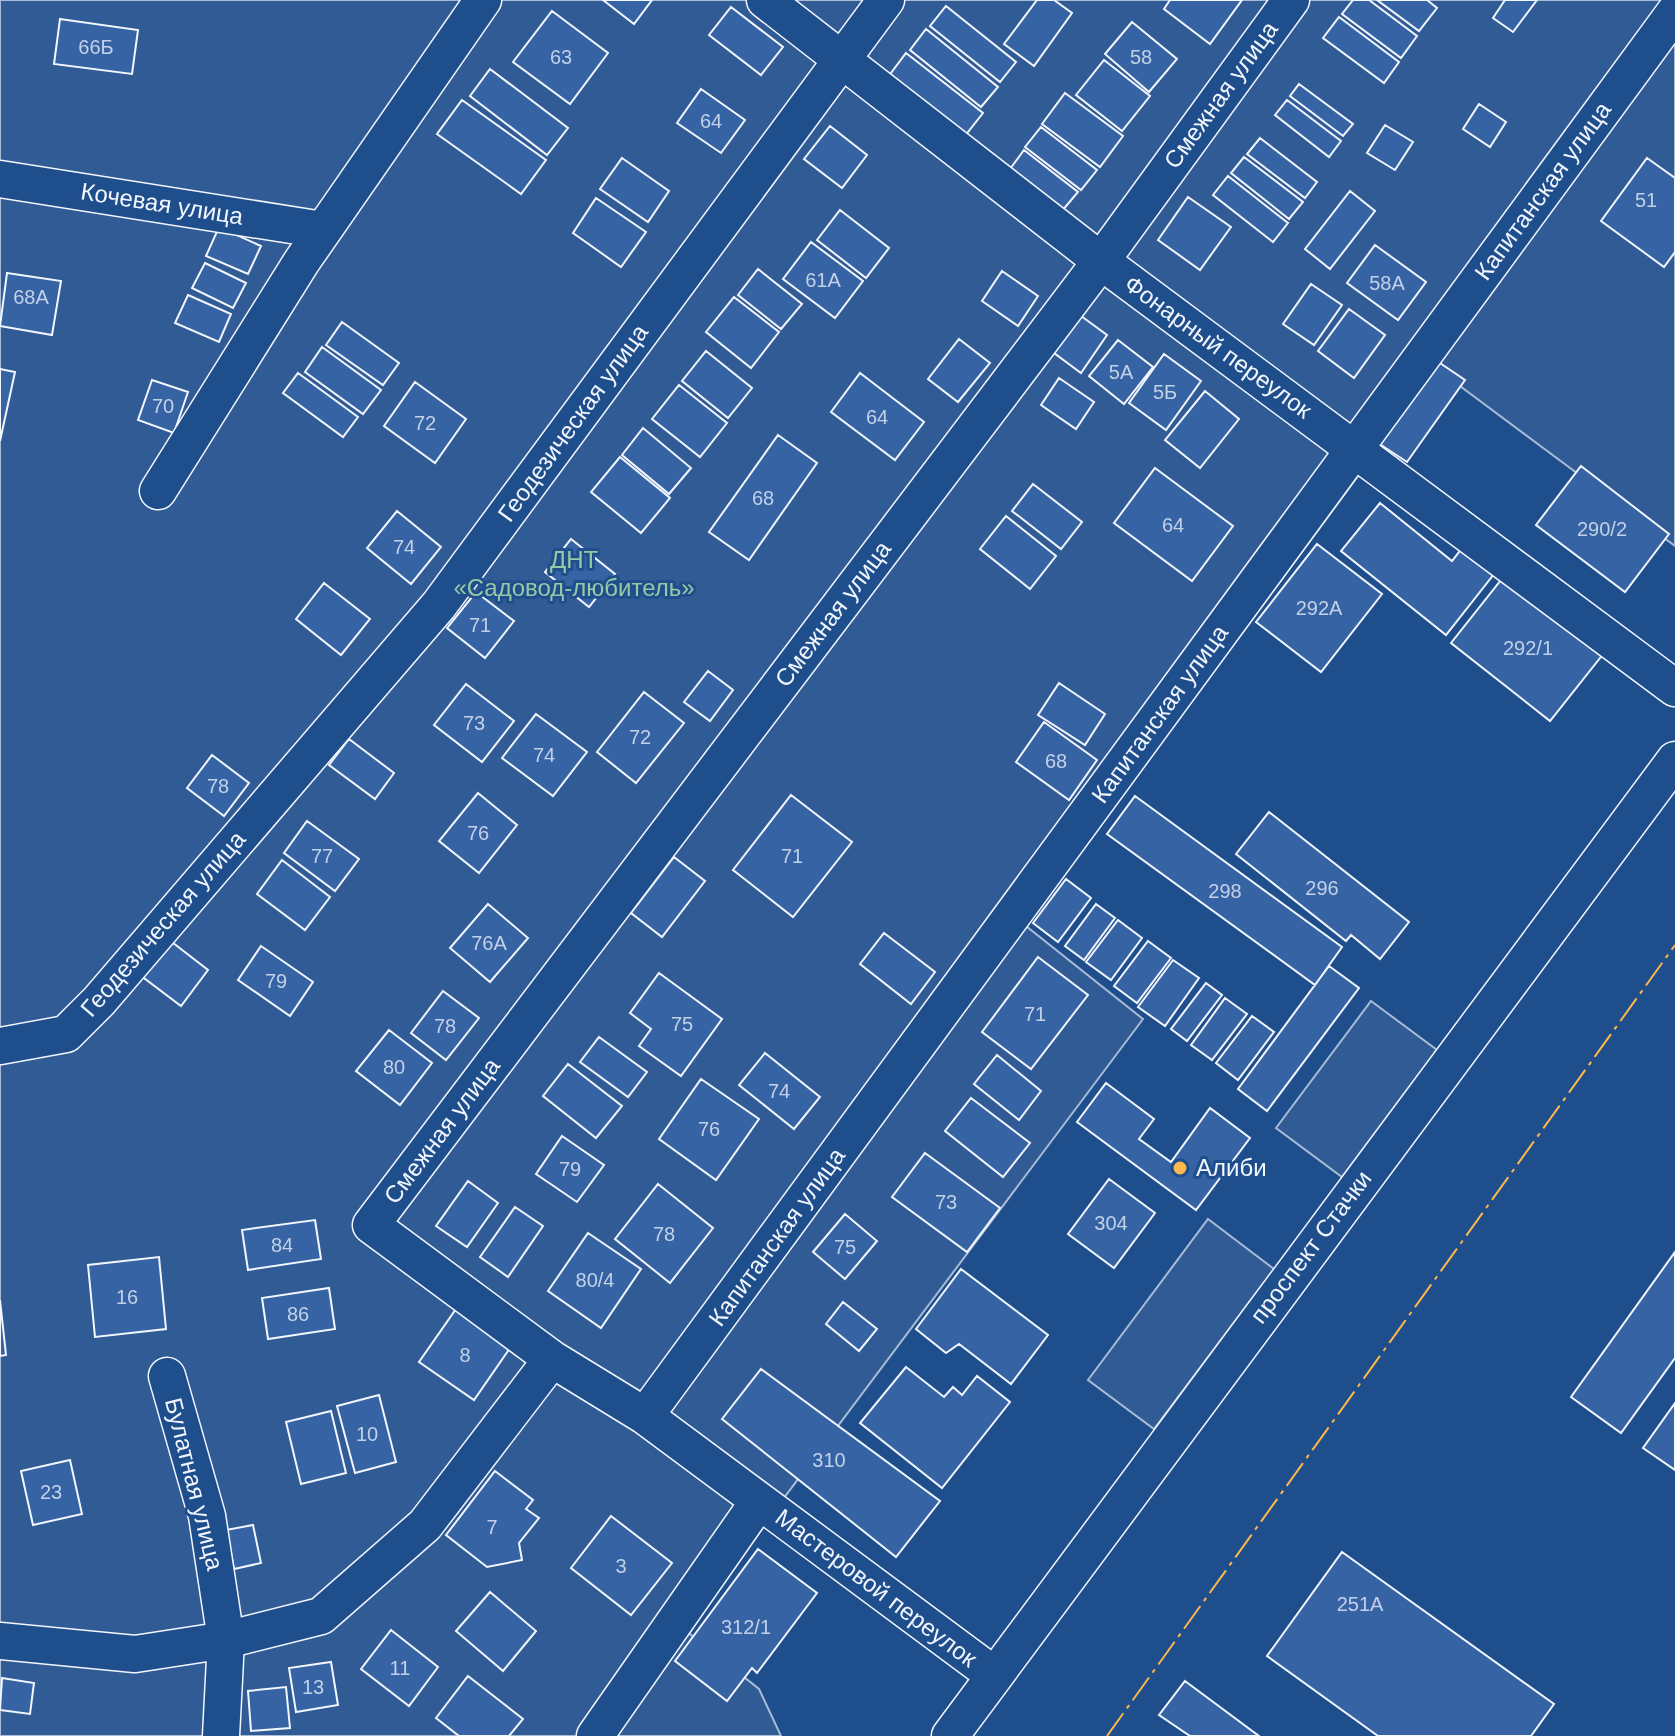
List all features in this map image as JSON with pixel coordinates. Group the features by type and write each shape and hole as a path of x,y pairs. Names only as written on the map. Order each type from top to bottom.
{"street":[{"path":"158,491 323,230 483,0"},
{"name":"Фонарный переулок","path":"765,0 1101,261 1675,688"},
{"name":"Геодезическая улица","path":"0,1046 66,1034 99,1001 439,605 886,0"},
{"name":"Смежная улица","path":"371,1225 1101,261 1291,0"},
{"name":"Капитанская улица","path":"645,1416 1675,12"},
{"name":"Кочевая улица","path":"0,179 323,230"},
{"name":"проспект Стачки","path":"950,1736 1675,760"},
{"name":"Мастеровой переулок","path":"371,1225 552,1359 645,1416 994,1675"},
{"path":"0,1641 135,1654 226,1640 321,1616 425,1525 552,1359"},
{"name":"Булатная улица","path":"167,1376 207,1516 226,1640 221,1736"},
{"name":"Мастеровой переулок","path":"595,1736 759,1501"}],"shaded area":[{"name":"ДНТ «Садовод-любитель»","path":"0,0 1675,0 1675,546 1437,369 1026,926 1143,1019 685,1630 759,1689 781,1736 0,1736"},
{"path":"1371,1001 1437,1050 1342,1177 1276,1128"},
{"path":"1208,1219 1274,1269 1154,1429 1088,1380"}],"building":[{"path":"603,0 652,0 634,24"},
{"path":"1037,0 1054,0 1072,13 1034,66 1004,44"},
{"path":"1170,0 1242,0 1210,44 1164,9"},
{"path":"1353,0 1369,0 1417,36 1401,58 1342,14"},
{"path":"1377,0 1427,0 1437,8 1419,31"},
{"path":"1505,0 1537,0 1513,32 1493,18"},
{"path":"946,6 1016,62 1000,82 930,26"},
{"path":"731,7 783,47 761,75 709,35"},
{"path":"552,11 608,53 570,104 513,62"},
{"path":"1339,17 1399,62 1384,83 1323,38"},
{"path":"60,19 138,30 132,74 54,64"},
{"path":"1132,22 1177,59 1149,92 1105,54"},
{"path":"926,29 998,87 981,107 910,50"},
{"path":"906,53 983,113 964,137 888,77"},
{"path":"1104,60 1150,96 1122,131 1076,95"},
{"path":"490,69 568,128 547,155 470,96"},
{"path":"1299,84 1353,124 1343,136 1290,96"},
{"path":"701,89 745,120 721,153 677,123"},
{"path":"1065,93 1123,136 1100,167 1042,124"},
{"path":"462,100 546,160 521,194 437,134"},
{"path":"1287,100 1341,141 1329,157 1275,115"},
{"path":"1479,104 1506,122 1490,147 1463,129"},
{"path":"1385,125 1413,142 1395,170 1367,153"},
{"path":"830,126 867,155 842,188 804,159"},
{"path":"1041,127 1097,170 1081,190 1025,147"},
{"path":"1260,138 1317,182 1305,198 1247,154"},
{"path":"1024,150 1078,192 1062,211 1010,169"},
{"path":"1244,157 1303,202 1289,219 1231,173"},
{"path":"622,158 669,191 648,222 600,189"},
{"path":"1647,158 1675,178 1675,252 1664,267 1601,221"},
{"path":"1228,176 1288,223 1273,242 1213,195"},
{"path":"1350,191 1375,211 1330,269 1305,249"},
{"path":"1188,197 1231,227 1200,270 1158,240"},
{"path":"596,198 646,232 621,267 573,233"},
{"path":"840,210 889,248 866,278 817,240"},
{"path":"219,227 261,246 248,274 206,256"},
{"path":"811,242 863,281 835,318 783,279"},
{"path":"1375,245 1426,282 1398,320 1347,283"},
{"path":"205,263 246,283 233,308 192,288"},
{"path":"758,269 802,304 781,329 738,295"},
{"path":"1002,271 1038,296 1018,326 982,301"},
{"path":"7,273 61,281 52,335 0,326"},
{"path":"1311,284 1342,305 1314,345 1283,324"},
{"path":"188,295 231,314 219,342 175,323"},
{"path":"734,297 779,332 751,368 706,332"},
{"path":"1349,309 1385,335 1354,378 1318,351"},
{"path":"1077,313 1107,335 1081,373 1050,350"},
{"path":"342,322 399,363 383,385 326,345"},
{"path":"959,339 990,363 958,402 928,379"},
{"path":"1118,340 1153,367 1124,404 1089,376"},
{"path":"322,347 381,390 363,414 305,372"},
{"path":"706,351 752,388 728,418 682,381"},
{"path":"1164,354 1201,381 1166,430 1129,403"},
{"path":"1434,359 1465,380 1407,462 1375,441"},
{"path":"0,369 15,372 0,441"},
{"path":"298,373 358,417 343,437 283,393"},
{"path":"860,373 924,422 895,460 831,412"},
{"path":"1059,378 1094,402 1076,429 1041,405"},
{"path":"152,380 188,392 174,433 138,420"},
{"path":"415,382 466,419 435,463 384,426"},
{"path":"679,385 727,423 700,457 652,419"},
{"path":"1205,391 1239,419 1200,468 1165,440"},
{"path":"643,428 691,468 669,494 622,455"},
{"path":"778,435 817,463 749,560 709,532"},
{"path":"620,457 670,498 641,533 591,492"},
{"path":"1581,466 1669,534 1625,592 1536,525"},
{"path":"1155,468 1233,526 1192,581 1114,523"},
{"path":"1033,484 1082,522 1061,549 1012,511"},
{"path":"1380,503 1452,561 1466,543 1498,569 1446,635 1341,551"},
{"path":"397,511 441,547 411,584 367,548"},
{"path":"1006,516 1056,556 1030,589 980,549"},
{"path":"571,539 615,574 589,607 545,572"},
{"path":"1317,544 1382,594 1321,672 1256,622"},
{"path":"1505,575 1604,653 1550,721 1451,643"},
{"path":"324,583 370,619 341,655 296,619"},
{"path":"476,592 514,621 485,658 447,628"},
{"path":"708,671 733,690 710,721 684,702"},
{"path":"1059,683 1105,714 1085,745 1038,715"},
{"path":"466,684 514,721 482,762 434,725"},
{"path":"644,692 684,723 636,783 597,752"},
{"path":"536,714 587,752 553,796 502,758"},
{"path":"1044,722 1097,760 1069,800 1016,762"},
{"path":"349,739 394,773 375,799 329,765"},
{"path":"212,755 249,783 224,816 187,788"},
{"path":"478,793 517,825 479,873 439,841"},
{"path":"791,795 852,842 793,917 733,870"},
{"path":"1135,796 1342,947 1315,985 1107,834"},
{"path":"1269,812 1409,922 1380,959 1351,935 1346,941 1236,854"},
{"path":"307,821 359,859 335,891 284,853"},
{"path":"674,857 705,881 662,937 631,913"},
{"path":"282,860 330,897 305,930 257,894"},
{"path":"1066,879 1091,898 1058,942 1033,923"},
{"path":"488,904 528,938 490,982 450,948"},
{"path":"1096,904 1115,918 1084,960 1065,946"},
{"path":"1118,920 1142,938 1111,980 1086,962"},
{"path":"884,933 935,972 911,1004 860,964"},
{"path":"168,939 208,970 181,1006 140,975"},
{"path":"1148,941 1171,958 1137,1003 1114,986"},
{"path":"261,946 313,982 290,1016 238,980"},
{"path":"1038,957 1088,995 1031,1069 982,1032"},
{"path":"1173,960 1199,978 1165,1026 1138,1007"},
{"path":"1329,966 1359,988 1267,1111 1238,1089"},
{"path":"659,973 722,1019 681,1076 639,1046 651,1029 630,1013"},
{"path":"1206,983 1222,995 1187,1041 1171,1029"},
{"path":"443,991 479,1018 446,1060 411,1033"},
{"path":"1225,998 1247,1014 1212,1060 1191,1045"},
{"path":"1252,1016 1274,1032 1238,1080 1216,1063"},
{"path":"389,1030 432,1063 400,1105 356,1071"},
{"path":"599,1037 647,1072 628,1097 580,1062"},
{"path":"765,1053 820,1097 794,1129 739,1085"},
{"path":"997,1055 1041,1091 1019,1120 974,1084"},
{"path":"568,1064 622,1106 596,1138 543,1096"},
{"path":"701,1079 759,1119 716,1180 659,1139"},
{"path":"1106,1083 1154,1119 1139,1139 1171,1162 1210,1108 1250,1138 1196,1210 1077,1122"},
{"path":"971,1098 1030,1143 1003,1177 945,1131"},
{"path":"562,1136 604,1165 577,1202 536,1174"},
{"path":"925,1153 1000,1208 967,1252 892,1197"},
{"path":"1109,1179 1155,1213 1114,1268 1068,1234"},
{"path":"468,1181 498,1203 467,1247 436,1226"},
{"path":"658,1184 713,1228 670,1283 615,1239"},
{"path":"515,1207 543,1226 508,1277 480,1257"},
{"path":"845,1214 877,1241 845,1279 813,1252"},
{"path":"315,1220 321,1259 248,1270 242,1230"},
{"path":"588,1233 641,1269 601,1328 548,1291"},
{"path":"1675,1252 1675,1358 1621,1433 1571,1397"},
{"path":"159,1257 166,1329 95,1337 88,1265"},
{"path":"961,1269 1048,1335 1011,1384 959,1344 946,1353 916,1329"},
{"path":"329,1288 335,1329 268,1339 262,1298"},
{"path":"0,1300 6,1355 0,1356"},
{"path":"843,1302 877,1329 859,1351 826,1324"},
{"path":"456,1309 510,1348 474,1400 419,1362"},
{"path":"906,1367 944,1397 953,1387 962,1395 977,1376 1010,1402 942,1488 860,1423"},
{"path":"761,1369 940,1501 896,1557 722,1419"},
{"path":"379,1395 396,1462 355,1473 337,1406"},
{"path":"1675,1403 1675,1470 1643,1448"},
{"path":"331,1411 346,1473 301,1484 286,1422"},
{"path":"70,1460 82,1514 33,1525 21,1471"},
{"path":"495,1471 533,1500 526,1509 539,1518 519,1543 522,1560 487,1567 446,1535"},
{"path":"611,1516 672,1563 631,1615 571,1568"},
{"path":"253,1525 261,1563 234,1569 226,1530"},
{"path":"758,1549 817,1593 757,1673 752,1668 727,1701 675,1661"},
{"path":"1342,1552 1554,1704 1531,1736 1378,1736 1267,1656"},
{"path":"490,1592 536,1631 503,1671 456,1631"},
{"path":"391,1630 438,1667 409,1706 361,1669"},
{"path":"331,1662 338,1705 296,1712 289,1668"},
{"path":"468,1676 523,1719 509,1736 459,1736 436,1718"},
{"path":"2,1678 34,1683 30,1714 0,1710"},
{"path":"1185,1681 1259,1736 1190,1736 1159,1715"},
{"path":"286,1687 290,1728 251,1731 248,1691"}],"power":[{"path":"1107,1736 1675,945"}],"place":[{"name":"Алиби","path":"1180,1168"}]}
